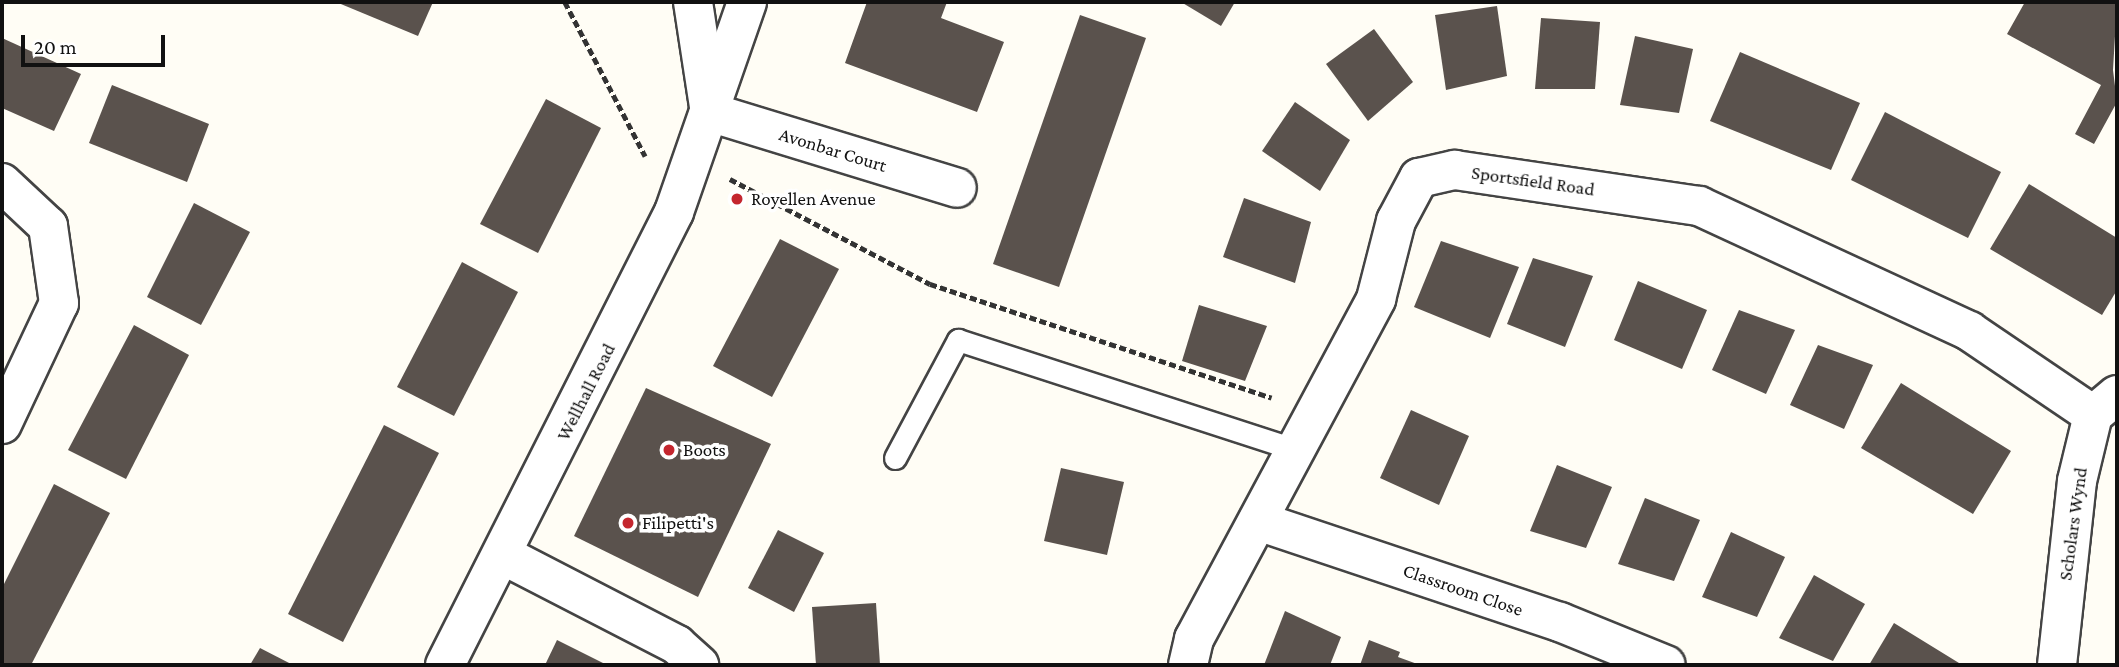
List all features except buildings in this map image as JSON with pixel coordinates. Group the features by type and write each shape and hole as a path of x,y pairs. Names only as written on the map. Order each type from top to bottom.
{"street":[{"name":"Wellhall Road","path":"693,2 709,112"},
{"name":"Wellhall Road","path":"446,665 674,212 695,161 747,2"},
{"name":"Avonbar Court","path":"709,112 957,188"},
{"name":"Sportsfield Road","path":"1188,665 1194,639 1313,412 1376,299 1396,221 1419,178 1455,170 1699,206 1969,331 2105,405"},
{"path":"2,183 48,226 59,303 2,424"},
{"name":"Scholars Wynd","path":"2057,665 2077,481 2105,405"},
{"name":"Classroom Close","path":"1258,521 1560,622 1666,665"},
{"path":"503,555 677,645 699,665"}],"lane":[{"path":"895,458 958,340 1294,449"}],"path":[{"path":"565,2 674,212"},
{"path":"695,161 930,284 1313,412"}],"place":[{"name":"Royellen Avenue","path":"737,199"},
{"name":"Boots","path":"669,450"},
{"name":"Filipetti's","path":"628,523"}]}
